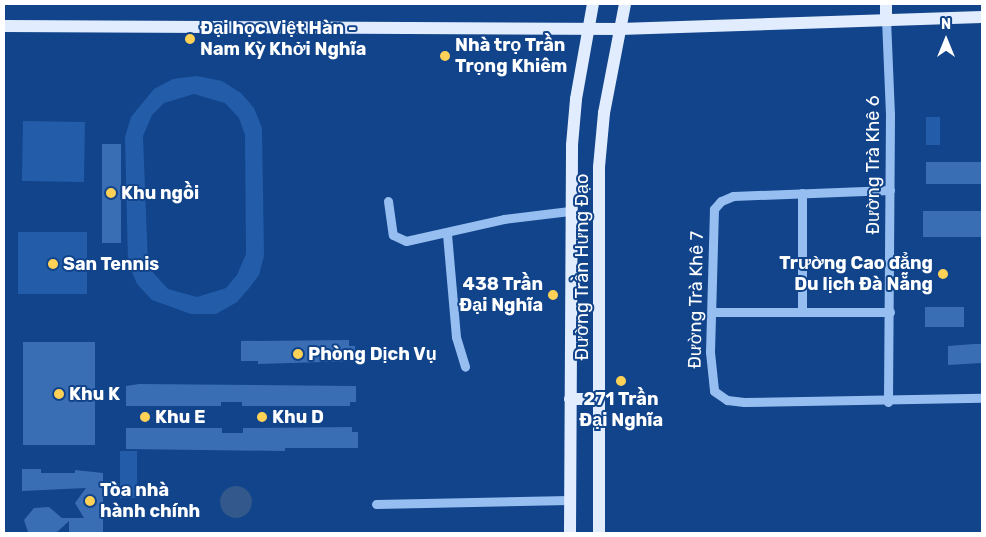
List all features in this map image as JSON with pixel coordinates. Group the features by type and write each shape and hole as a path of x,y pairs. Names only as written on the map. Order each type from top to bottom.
{"main road":[{"name":"Đường Trần Hưng Đạo","path":"570,533 570,211 576,99 593,4"},
{"name":"Đường Trần Hưng Đạo","path":"600,533 599,167 604,113 625,4"},
{"path":"886,4 886,19"},
{"path":"4,26 620,29 982,17"},
{"path":"570,399 599,399"}],"street":[{"name":"Đường Trà Khê 6","path":"886,19 890,190 888,402"},
{"name":"Đường Trà Khê 7","path":"890,190 733,196 720,201 714,209 710,376 714,391 719,396 744,402 888,402 982,398"},
{"path":"802,193 802,310"},
{"path":"388,201 391,230 396,239 406,241 447,234 504,218 570,211"},
{"path":"447,234 456,337 465,367"},
{"path":"713,312 802,310 890,312"},
{"path":"376,504 569,500"}],"shaded area":[{"path":"197,76 222,81 241,93 254,108 262,128 264,256 259,275 250,287 237,302 216,314 191,314 152,300 137,284 128,262 125,137 131,117 154,89 173,79","holes":["194,94 225,103 239,118 245,135 246,254 237,275 226,288 197,297 168,289 148,267 143,136 152,115 164,103"]},
{"path":"926,117 940,117 940,145 926,145"},
{"path":"23,121 85,122 84,182 22,181"},
{"name":"San Tennis","path":"18,232 87,232 87,294 18,294"},
{"path":"120,451 137,451 137,498 120,498"},
{"path":"236,486 242,487 247,491 251,496 251,508 247,513 242,517 236,518 230,517 225,513 221,508 220,502 221,496 225,491 230,487"}],"building":[{"name":"Khu ngồi","path":"102,144 121,144 121,243 102,243"},
{"path":"926,162 982,162 982,184 926,184"},
{"path":"923,211 982,211 982,237 923,237"},
{"path":"925,307 964,307 964,327 925,327"},
{"name":"Phòng Dịch Vụ","path":"349,340 349,346 355,346 355,361 258,364 258,361 241,361 241,341"},
{"name":"Khu K","path":"23,342 95,342 95,445 23,445"},
{"path":"982,344 982,363 948,365 948,346"},
{"path":"139,384 356,386 356,402 350,402 350,406 242,406 242,402 221,402 221,406 126,406 126,386"},
{"path":"352,427 352,432 358,432 358,448 285,448 285,451 126,449 126,428 222,428 222,433 243,433 243,428"},
{"path":"22,469 41,469 41,473 75,473 75,470 103,473 103,533 69,533 69,521 56,533 28,532 24,520 34,508 49,507 62,518 84,518 75,503 86,488 22,491"}],"place":[{"name":"Đại học Việt Hàn - Nam Kỳ Khởi Nghĩa","path":"190,39"},
{"name":"Nhà trọ Trần Trọng Khiêm","path":"445,56"},
{"name":"Khu ngồi","path":"111,193"},
{"name":"San Tennis","path":"53,264"},
{"name":"Trường Cao đẳng Du lịch Đà Nẵng","path":"943,274"},
{"name":"438 Trần Đại Nghĩa","path":"553,295"},
{"name":"Phòng Dịch Vụ","path":"298,354"},
{"name":"271 Trần Đại Nghĩa","path":"621,381"},
{"name":"Khu K","path":"59,394"},
{"name":"Khu E","path":"145,417"},
{"name":"Khu D","path":"262,417"},
{"name":"Tòa nhà hành chính","path":"90,501"}]}
